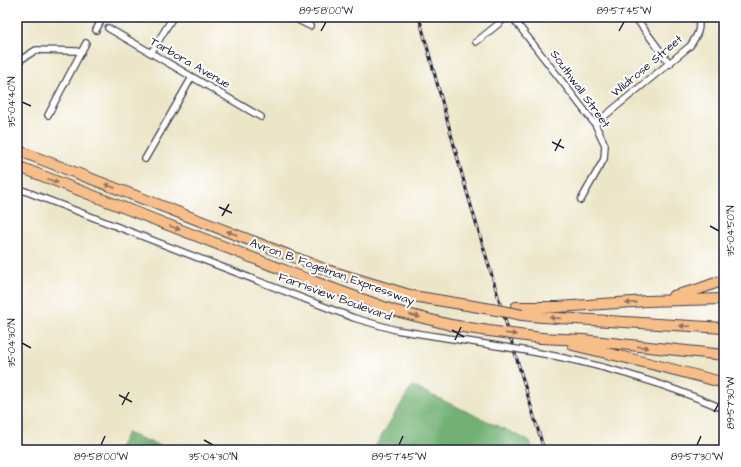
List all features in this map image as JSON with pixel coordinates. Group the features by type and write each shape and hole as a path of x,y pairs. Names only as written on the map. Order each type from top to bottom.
{"highway":[{"name":"Avron B Fogelman Expressway","path":"17,150 327,270 413,296 497,310 519,311 549,318 724,328"},
{"name":"Avron B Fogelman Expressway","path":"17,166 312,281 392,310 451,325 482,330 545,338 583,340 724,355"},
{"path":"648,301 699,289 724,280"},
{"path":"519,311 648,301 724,298"},
{"path":"545,338 644,361 724,383"},
{"path":"685,373 724,389"}],"street":[{"path":"96,30 104,17"},
{"path":"151,53 172,17"},
{"path":"292,17 310,26"},
{"path":"476,42 507,17"},
{"name":"Southwall Street","path":"512,17 595,124 606,144 604,159 581,200"},
{"path":"635,17 670,64"},
{"name":"Wildrose Street","path":"595,124 670,64 690,46 698,36 700,24 698,17"},
{"name":"Tarbora Avenue","path":"108,28 261,117"},
{"path":"48,115 86,43"},
{"path":"17,62 36,50 77,51 81,53"},
{"path":"144,159 192,77"},
{"name":"Farrisview Boulevard","path":"17,188 354,318 396,330 588,362 684,392 724,409"}],"green space":[{"path":"412,386 530,441 533,450 373,450"},
{"path":"127,433 171,450 118,450"}],"railway":[{"path":"419,17 466,189 544,450"}]}
